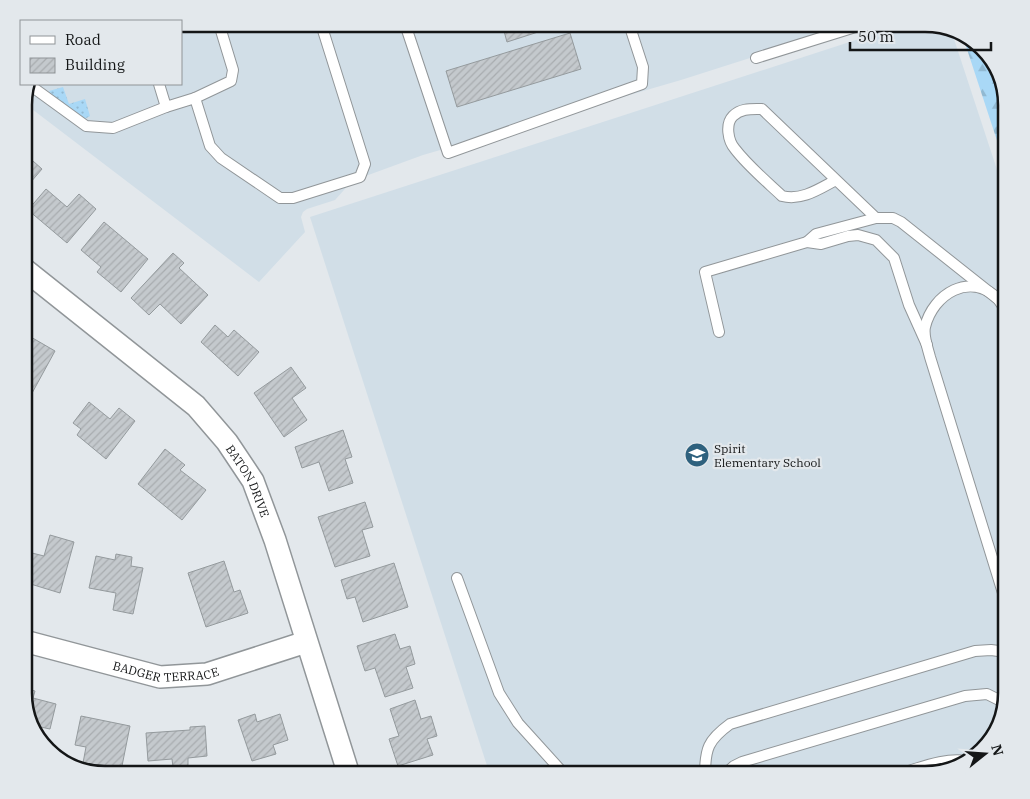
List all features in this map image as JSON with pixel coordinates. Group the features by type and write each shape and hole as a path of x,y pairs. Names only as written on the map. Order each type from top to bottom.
{"street":[{"name":"BATON DRIVE","path":"33,276 196,406 227,442 253,481 275,540 346,766"},
{"name":"BADGER TERRACE","path":"33,643 160,677 207,674 306,642"}],"lane":[{"path":"35,89 86,126 113,128 166,107 195,98 231,81 233,70 221,32"},
{"path":"195,98 210,146 221,158 280,198 293,198 360,177 365,164 324,32"},
{"path":"408,32 448,153 642,84 643,67 632,32"},
{"path":"756,58 839,32"},
{"path":"159,85 166,107"},
{"path":"836,180 808,195 788,198 782,196 734,148 729,136 728,125 732,118 741,110 762,109 876,218"},
{"path":"807,242 816,234 876,218 893,218 901,222 998,299"},
{"path":"719,332 705,272 807,242 821,244 858,235 876,240 894,258 909,305 927,345"},
{"path":"998,299 986,291 972,286 959,287 937,303 924,329 927,345 998,577"},
{"path":"458,578 499,693 518,723 557,766"},
{"path":"706,766 707,750 716,734 730,724 975,652 998,651"},
{"path":"734,766 742,762 965,696 987,694 997,699"},
{"path":"928,766 957,759"}],"shaded area":[{"path":"182,32 831,32 681,80 423,155 352,181 335,200 303,212 301,217 305,232 259,282 33,110 36,85 182,85"},
{"name":"Spirit Elementary School","path":"880,32 924,32 954,39 998,173 998,693 994,717 988,729 960,729 960,757 934,766 487,766 310,217"}],"green space":[{"path":"966,46 982,61 990,73 995,87 998,106 998,144"},
{"path":"63,87 69,104 85,99 90,116 81,121 56,102 49,91"}],"building":[{"path":"504,32 538,32 507,42"},
{"path":"570,33 581,69 457,107 446,71"},
{"path":"33,161 42,169 33,180"},
{"path":"46,189 67,207 79,194 96,209 67,243 33,214 33,204"},
{"path":"104,222 148,259 121,292 97,272 101,267 81,250"},
{"path":"173,253 184,263 179,268 208,295 181,324 160,304 149,315 131,298"},
{"path":"215,325 228,337 234,330 259,352 238,376 201,342"},
{"path":"33,338 55,351 33,391"},
{"path":"291,367 306,388 292,398 307,420 284,437 254,393"},
{"path":"89,402 110,419 119,408 135,421 106,459 77,435 81,429 73,423"},
{"path":"343,430 352,457 345,459 353,483 329,491 319,462 302,468 295,447"},
{"path":"165,449 185,465 180,470 206,490 182,520 138,484"},
{"path":"365,502 373,527 362,530 370,556 335,567 318,517"},
{"path":"50,535 74,542 60,593 33,585 33,553 44,556"},
{"path":"116,554 132,557 131,566 143,568 133,614 113,610 116,593 89,588 96,556 115,560"},
{"path":"224,561 234,592 240,590 248,613 206,627 188,573"},
{"path":"394,563 408,607 363,622 355,597 347,599 341,580"},
{"path":"395,634 400,649 410,646 415,664 406,667 413,688 385,697 375,668 365,671 357,646"},
{"path":"33,698 56,704 50,729 41,727 36,717"},
{"path":"415,700 421,719 431,716 437,736 427,739 433,755 398,766 389,739 399,736 390,709"},
{"path":"255,714 257,722 280,714 288,740 273,745 276,754 252,761 238,720"},
{"path":"81,716 130,726 122,766 83,763 86,747 75,745"},
{"path":"205,726 207,756 188,758 188,766 173,766 172,759 148,761 146,733 190,730 190,727"}],"place":[{"name":"Spirit Elementary School","path":"697,455"}]}
